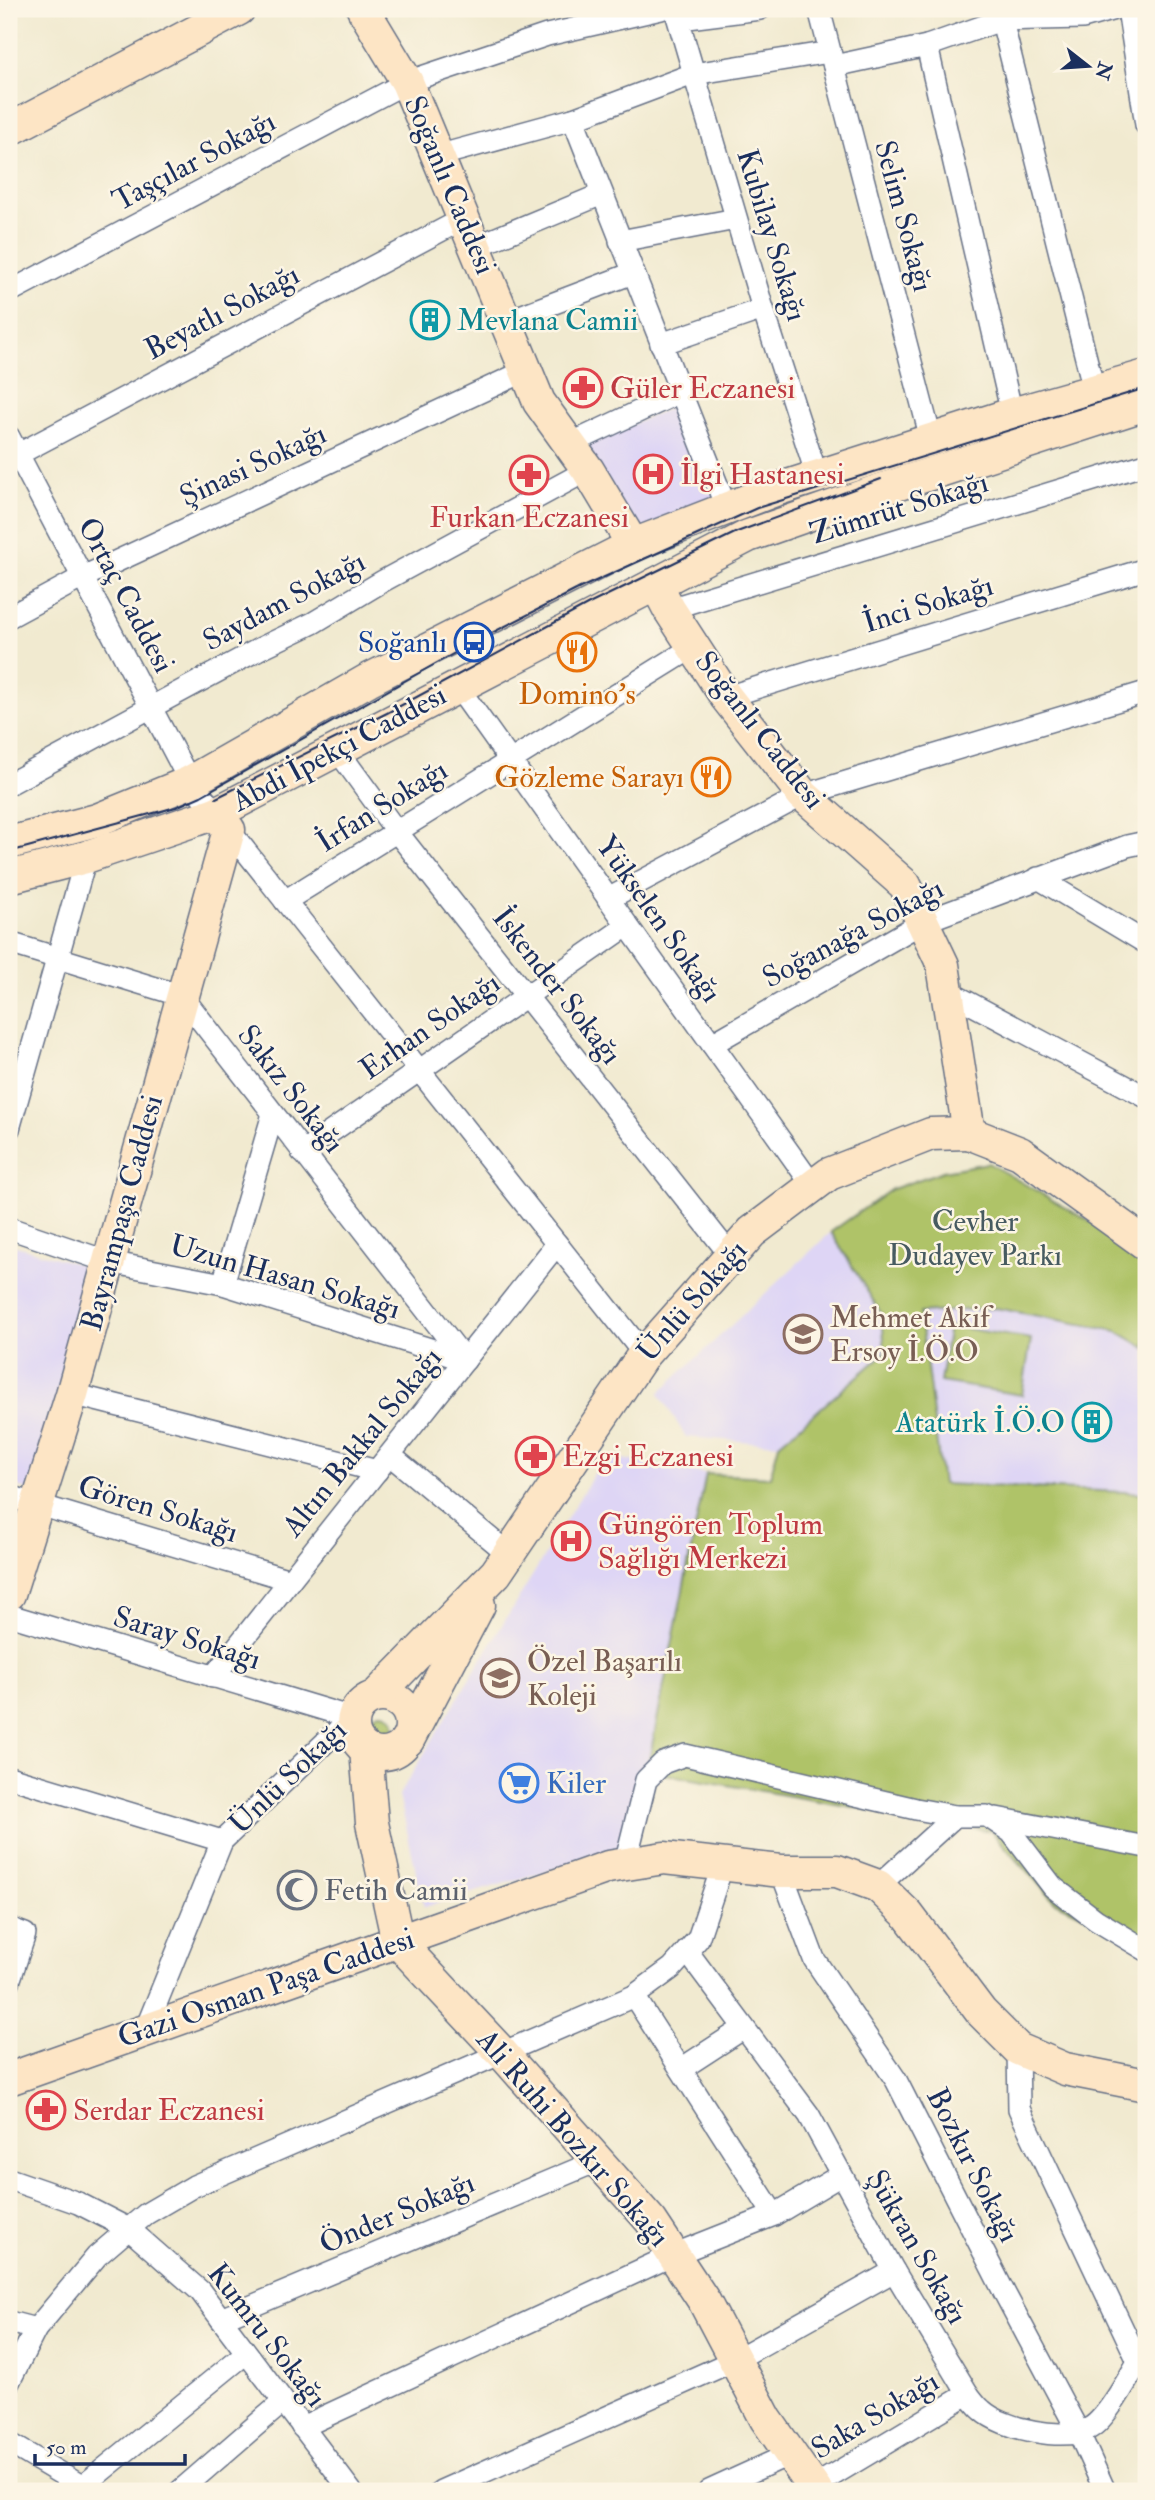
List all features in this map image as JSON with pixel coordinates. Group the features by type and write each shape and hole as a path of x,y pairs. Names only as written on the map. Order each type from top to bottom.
{"street":[{"path":"9,130 239,9"},
{"name":"Soğanlı Caddesi","path":"363,9 407,82 539,402 588,470 633,545"},
{"name":"Taşçılar Sokağı","path":"9,292 407,82 547,35 661,9"},
{"path":"676,9 688,18 760,9"},
{"name":"Kubilay Sokağı","path":"676,9 763,310 817,476"},
{"name":"Selim Sokağı","path":"818,9 932,439"},
{"path":"437,156 573,119 693,75 927,46 1000,14 1082,14 1115,9"},
{"path":"1128,9 1146,125"},
{"path":"1000,14 1094,390"},
{"path":"927,46 1012,414"},
{"path":"573,119 726,508"},
{"name":"Beyatlı Sokağı","path":"12,450 469,233 602,194"},
{"path":"620,241 736,219"},
{"path":"507,321 632,273"},
{"path":"661,344 763,310"},
{"name":"Şinasi Sokağı","path":"9,617 83,577 525,371"},
{"name":"Abdi İpekçi Caddesi","path":"9,843 97,820 190,782 368,680 633,545 817,476 1012,414 1146,376"},
{"path":"570,444 680,392"},
{"name":"Abdi İpekçi Caddesi","path":"9,877 223,822 338,751 457,686 663,597 748,536 1146,404"},
{"name":"Ortaç Caddesi","path":"12,450 83,577 190,782 644,1354"},
{"name":"Zümrüt Sokağı","path":"663,597 1146,464"},
{"name":"Saydam Sokağı","path":"9,784 313,622 588,470"},
{"name":"İnci Sokağı","path":"726,697 1146,569"},
{"name":"Soğanlı Caddesi","path":"663,597 726,697 803,795 905,885 943,965 969,1133"},
{"name":"İrfan Sokağı","path":"285,901 695,646"},
{"name":"Yükselen Sokağı","path":"457,686 813,1186"},
{"path":"608,899 803,795 1146,695"},
{"name":"İskender Sokağı","path":"338,751 397,832 731,1256"},
{"name":"Bayrampaşa Caddesi","path":"9,1594 22,1499 72,1394 182,996 223,822"},
{"name":"Soğanağa Sokağı","path":"712,1044 923,922 1127,846 1146,842"},
{"path":"9,1129 86,857"},
{"path":"1038,878 1146,943"},
{"name":"Erhan Sokağı","path":"302,1152 627,926"},
{"path":"9,943 182,996"},
{"path":"947,992 1146,1097"},
{"name":"Sakız Sokağı","path":"182,996 465,1360"},
{"path":"223,1284 273,1114"},
{"path":"969,1133 1020,1153 1146,1244"},
{"name":"Ünlü Sokağı","path":"503,1564 644,1354 752,1232 829,1174 931,1134 969,1133"},
{"name":"Uzun Hasan Sokağı","path":"9,1228 108,1262 223,1284 465,1360"},
{"name":"Altın Bakkal Sokağı","path":"213,1677 557,1244"},
{"path":"72,1394 383,1463 503,1564"},
{"name":"Gören Sokağı","path":"22,1499 290,1580"},
{"path":"389,1747 354,1734 360,1709 503,1564"},
{"path":"398,1942 372,1823 389,1747 503,1564"},
{"name":"Saray Sokağı","path":"9,1615 213,1677 360,1709"},
{"path":"360,1709 394,1698 408,1711 411,1730 389,1747"},
{"name":"Ünlü Sokağı","path":"222,1841 360,1709"},
{"path":"625,1864 646,1780 663,1763 685,1755 824,1789 954,1816 987,1816 1146,1847"},
{"path":"9,1777 222,1841 145,2031"},
{"path":"877,1886 954,1816"},
{"path":"987,1816 1011,1832 1053,1887 1096,1920 1142,1941"},
{"name":"Gazi Osman Paşa Caddesi","path":"9,2079 608,1867 664,1858 781,1871 837,1871 877,1886 908,1915 981,2012 1018,2049 1065,2069 1146,2085"},
{"path":"9,2382 36,2329 97,2256 146,2214 194,2186 634,1996 672,1968 698,1939 723,1864"},
{"name":"Bozkır Sokağı","path":"781,1871 814,1958 896,2080 1078,2431 1105,2491"},
{"path":"9,1928 24,1934 9,1982"},
{"name":"Ali Ruhi Bozkır Sokağı","path":"398,1942 502,2053 651,2221 704,2301 766,2419 815,2489"},
{"name":"Şükran Sokağı","path":"687,1951 808,2115 894,2271 968,2393 983,2412 1020,2428 1060,2435 1078,2431"},
{"path":"634,1996 774,2215"},
{"path":"681,2069 744,2028"},
{"path":"1018,2049 1019,2109 1144,2360 1111,2406 1091,2428 1078,2431"},
{"name":"Önder Sokağı","path":"220,2319 597,2161"},
{"path":"302,2427 673,2255 774,2215 841,2175"},
{"name":"Kumru Sokağı","path":"9,2179 78,2203 128,2229 200,2291 351,2491"},
{"path":"441,2491 735,2360 894,2271"},
{"path":"9,2322 36,2329"},
{"path":"9,2442 86,2488 246,2353"},
{"name":"Saka Sokağı","path":"815,2489 968,2393"},
{"path":"180,2491 202,2484 283,2402"},
{"path":"709,2491 790,2454"}],"shaded area":[{"name":"İlgi Hastanesi","path":"679,404 718,502 631,533 585,445"},
{"name":"Mehmet Akif Ersoy İ.Ö.O","path":"831,1232 882,1315 885,1353 779,1444 686,1437 659,1393"},
{"path":"9,1244 95,1269 31,1491 9,1485"},
{"path":"996,1308 1117,1331 1146,1348 1146,1493 942,1484 920,1312"},
{"path":"605,1456 706,1474 632,1846 424,1907 399,1795"}],"green space":[{"name":"Cevher Dudayev Parkı","path":"988,1163 1120,1239 1146,1264 1146,1348 1117,1331 996,1308 920,1313 942,1484 1146,1493 1146,1945 1054,1901 991,1831 647,1771 706,1474 770,1477 779,1444 885,1353 882,1315 831,1232 892,1189 943,1171"},
{"path":"949,1326 1031,1339 1022,1395 940,1382"},
{"path":"382,1713 391,1716 394,1725 391,1734 382,1737 373,1734 370,1725 373,1716"}],"tram line":[{"path":"9,852 176,807 201,796 474,642 580,588 757,508 1146,388"},
{"path":"216,798 387,713 589,604 737,532 881,479"}],"place":[{"name":"Mevlana Camii","path":"430,320"},
{"name":"Güler Eczanesi","path":"583,388"},
{"name":"İlgi Hastanesi","path":"653,474"},
{"name":"Furkan Eczanesi","path":"529,475"},
{"name":"Soğanlı","path":"474,642"},
{"name":"Domino's","path":"577,652"},
{"name":"Gözleme Sarayı","path":"711,777"},
{"name":"Mehmet Akif Ersoy İ.Ö.O","path":"803,1334"},
{"name":"Atatürk İ.Ö.O","path":"1092,1422"},
{"name":"Ezgi Eczanesi","path":"535,1456"},
{"name":"Güngören Toplum Sağlığı Merkezi","path":"571,1541"},
{"name":"Özel Başarılı Koleji","path":"500,1678"},
{"name":"Kiler","path":"519,1783"},
{"name":"Fetih Camii","path":"297,1890"},
{"name":"Serdar Eczanesi","path":"46,2110"}]}
